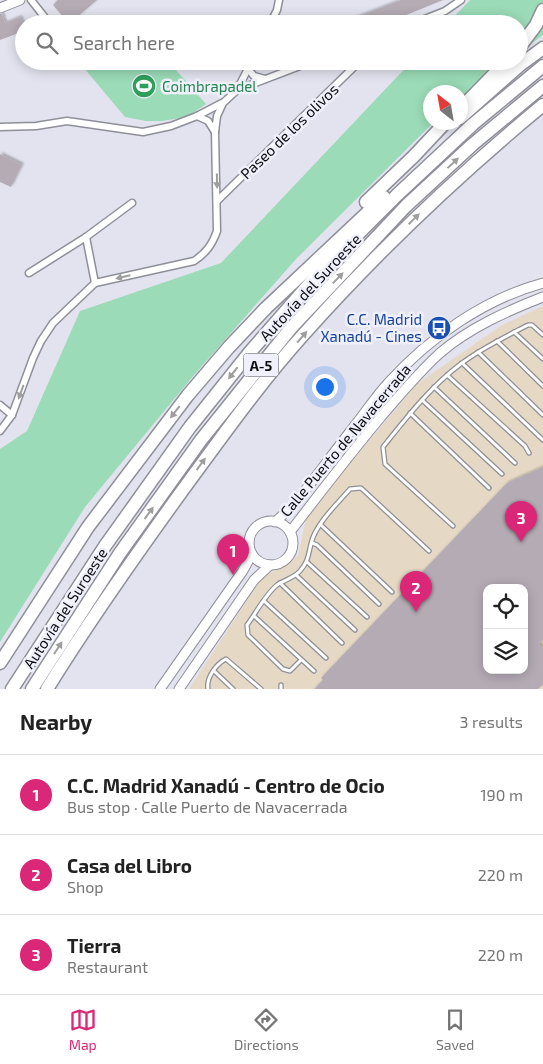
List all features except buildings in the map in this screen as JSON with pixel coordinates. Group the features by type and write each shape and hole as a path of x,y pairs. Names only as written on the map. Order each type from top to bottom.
{"highway":[{"path":"528,36 543,10"},
{"path":"528,60 543,48"},
{"name":"Autovía del Suroeste","path":"12,689 111,538 190,427 250,352 319,273 473,124 543,66"},
{"path":"468,100 498,70"},
{"path":"468,111 515,70"},
{"name":"Autovía del Suroeste","path":"32,689 120,553 201,440 291,328 406,206 472,144 543,86"},
{"path":"47,689 138,552 213,448 302,336 415,217 543,105"},
{"path":"485,154 504,146 543,116"},
{"path":"0,663 88,527 177,409 229,347 294,281 405,178 453,135 473,124"},
{"path":"229,347 233,340 299,266 414,156 438,130"},
{"path":"414,156 446,130"}],"street":[{"path":"0,8 20,0"},
{"path":"31,0 43,15"},
{"path":"274,15 279,0"},
{"path":"435,15 445,11 461,0"},
{"path":"0,127 36,126 67,121 144,132 171,126 223,103 237,90 247,70"},
{"path":"249,70 254,76 265,79"},
{"path":"237,90 289,70"},
{"name":"Paseo de los olivos","path":"217,200 351,70"},
{"path":"0,431 12,415 33,358 53,322 95,283 194,261 213,244 217,231 215,132 217,116 223,103"},
{"path":"197,116 208,120 215,132"},
{"path":"30,274 86,237 132,203"},
{"path":"86,237 95,283"},
{"name":"Calle Puerto de Navacerrada","path":"275,522 294,505 388,383 426,346 465,318 491,304 514,293 543,283"},
{"name":"Calle Puerto de Navacerrada","path":"290,532 338,469 406,388 440,353 473,330 498,316 543,297"},
{"path":"0,405 12,415"},
{"path":"275,522 281,524 290,532 293,538 292,552 283,562 270,565 260,562 252,554 250,547 252,534 262,524 275,522"},
{"path":"161,688 242,572 252,554"},
{"path":"179,689 254,580 270,565"}],"lane":[{"path":"453,526 385,464 383,447 434,387 462,363 497,341 528,325 532,325 543,335"},
{"path":"514,332 543,360"},
{"path":"497,341 543,386"},
{"path":"478,352 543,415"},
{"path":"462,363 543,440"},
{"path":"447,375 525,446 529,453"},
{"path":"434,387 515,463"},
{"path":"422,400 502,474"},
{"path":"410,413 489,488"},
{"path":"301,660 290,671 283,669 248,635 247,625 271,591 296,576 307,562 313,536 350,489 361,488 429,551"},
{"path":"321,525 392,592"},
{"path":"312,543 317,545 379,604"},
{"path":"307,562 367,617"},
{"path":"296,576 354,630"},
{"path":"280,584 342,643"},
{"path":"264,601 326,658"},
{"path":"254,616 314,672"},
{"path":"208,689 208,679 220,662 226,658 261,689"},
{"path":"214,671 233,689"}],"shaded area":[{"path":"543,306 543,689 189,689 261,579 298,556 307,514 418,383 502,325"}],"green space":[{"path":"470,0 543,0 543,35 528,46 528,15 456,15"},
{"name":"Coimbrapadel","path":"86,70 176,70 206,104 187,117 162,121 146,121 125,117"},
{"path":"403,70 497,70 468,93 468,85 423,85 423,130 426,130 297,258 194,375 85,507 0,642 0,449 27,431 80,311 221,263"}],"place":[{"name":"Coimbrapadel","path":"144,86"},
{"name":"C.C. Madrid Xanadú - Cines","path":"439,328"},
{"name":"Tierra","path":"521,542"},
{"name":"C.C. Madrid Xanadú - Centro de Ocio","path":"233,575"},
{"name":"Casa del Libro","path":"416,612"}]}
